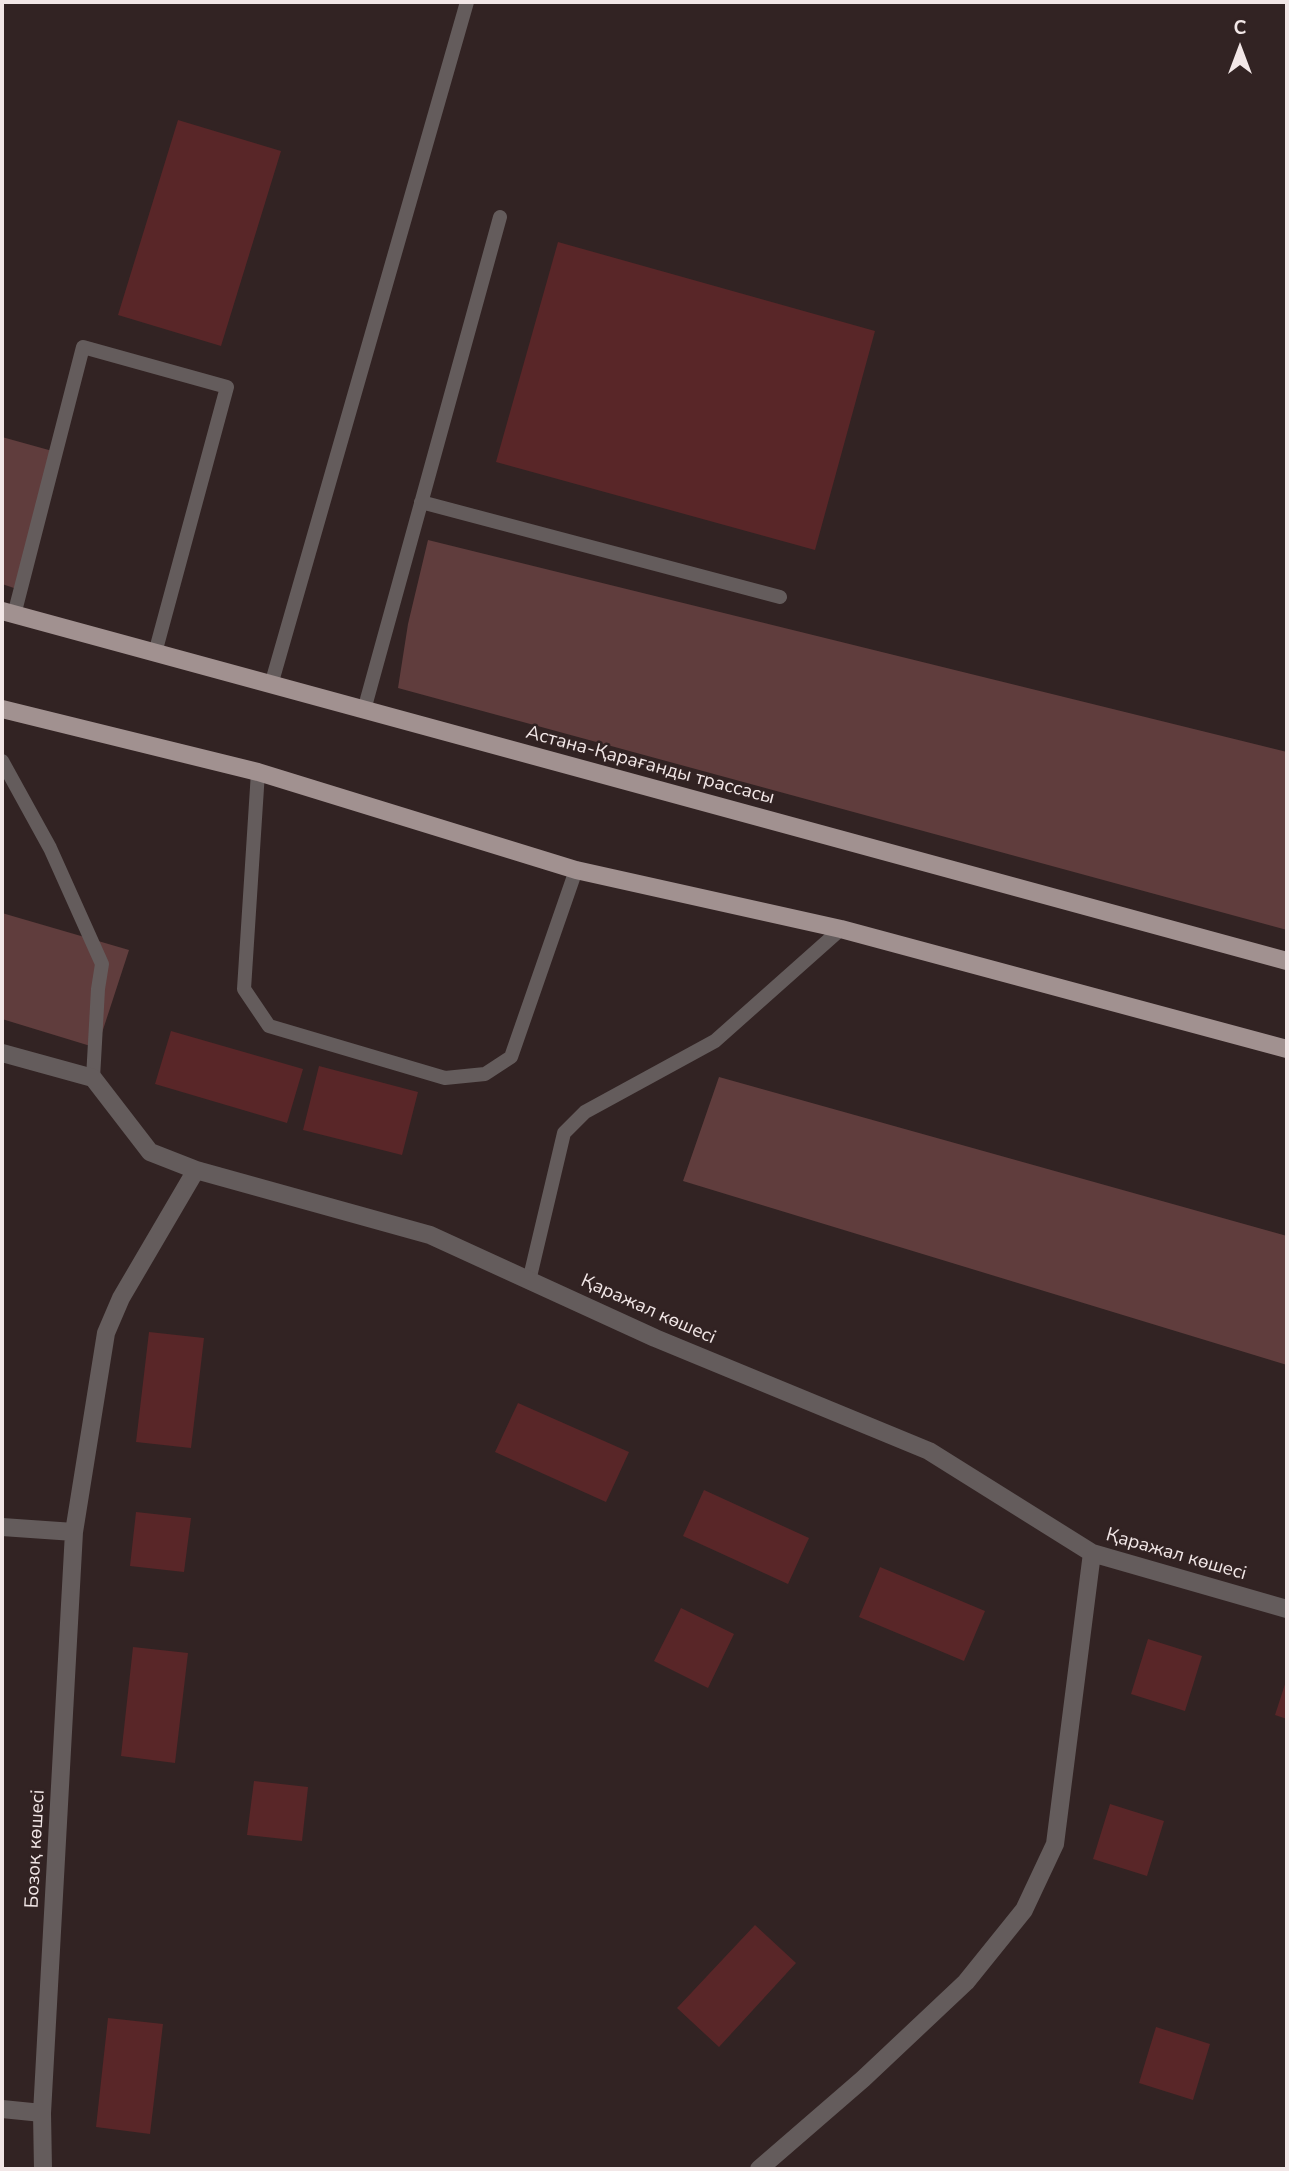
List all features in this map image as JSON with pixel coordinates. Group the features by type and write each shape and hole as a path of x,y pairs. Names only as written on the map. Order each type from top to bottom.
{"main road":[{"name":"Астана-Қарағанды трассасы","path":"8,613 1287,961"},
{"path":"2,709 258,772 576,870 841,929 1287,1049"}],"street":[{"path":"2,1053 93,1078"},
{"name":"Қаражал көшесі","path":"93,1078 150,1152 196,1170 430,1235 655,1338 929,1451 1092,1553 1287,1609"},
{"name":"Бозоқ көшесі","path":"43,2169 42,2113 74,1532 106,1333 121,1298 196,1170"},
{"path":"2,1527 74,1532"},
{"path":"759,2169 863,2078 966,1982 1024,1910 1055,1844 1092,1553"},
{"path":"2,2109 42,2113"}],"lane":[{"path":"271,685 467,2"},
{"path":"364,710 500,217"},
{"path":"8,613 83,347 227,387 155,653"},
{"path":"421,502 780,597"},
{"path":"2,761 50,848 102,964 93,1078"},
{"path":"258,772 244,989 269,1026 445,1078 485,1074 511,1057 576,870"},
{"path":"529,1281 564,1133 585,1112 715,1041 841,929"}],"shaded area":[{"path":"2,437 56,452 20,590 2,584"},
{"path":"428,540 1287,752 1287,930 398,688 408,624"},
{"path":"2,913 129,950 97,1048 2,1019"},
{"path":"719,1077 1287,1236 1287,1365 683,1181"}],"building":[{"path":"178,120 281,151 221,346 118,315"},
{"path":"558,242 875,331 815,550 496,462"},
{"path":"171,1031 303,1069 287,1123 155,1084"},
{"path":"319,1066 418,1092 402,1155 303,1130"},
{"path":"149,1332 204,1338 191,1448 136,1442"},
{"path":"518,1403 629,1452 606,1502 495,1452"},
{"path":"704,1490 809,1538 788,1584 683,1536"},
{"path":"136,1512 191,1518 184,1572 130,1566"},
{"path":"880,1567 985,1611 964,1661 859,1617"},
{"path":"681,1608 734,1634 708,1688 654,1661"},
{"path":"1148,1639 1202,1656 1185,1711 1131,1694"},
{"path":"133,1647 188,1653 175,1763 121,1756"},
{"path":"1287,1678 1287,1719 1275,1715"},
{"path":"254,1781 308,1787 302,1841 247,1835"},
{"path":"1110,1804 1164,1821 1147,1876 1093,1859"},
{"path":"755,1925 796,1963 719,2047 677,2008"},
{"path":"108,2018 163,2024 150,2134 96,2127"},
{"path":"1156,2027 1210,2044 1193,2100 1139,2083"}]}
